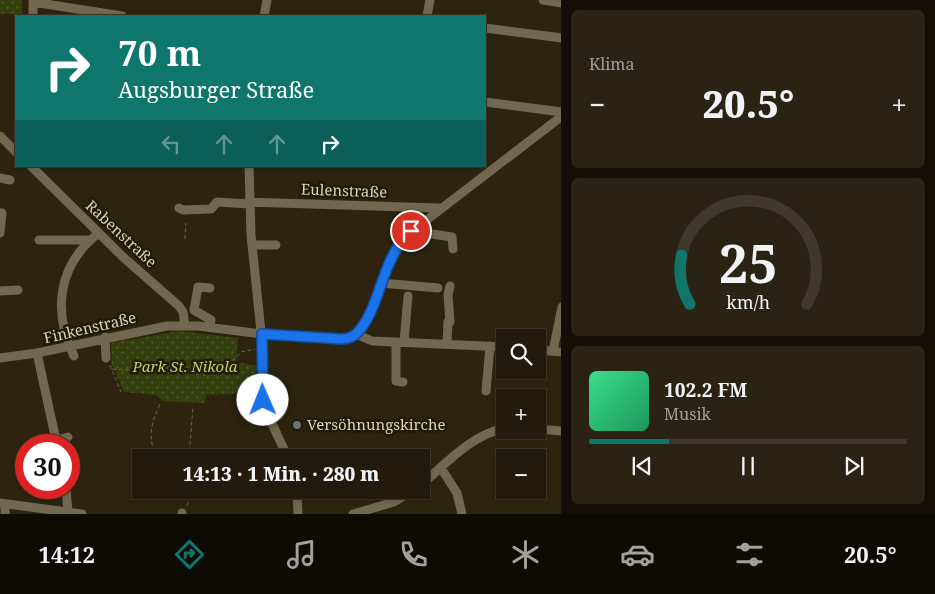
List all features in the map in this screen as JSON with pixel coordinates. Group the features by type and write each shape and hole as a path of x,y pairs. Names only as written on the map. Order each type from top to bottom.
{"street":[{"path":"264,15 267,0"},
{"path":"427,15 430,0"},
{"path":"543,0 561,3"},
{"path":"34,15 33,1 116,15"},
{"path":"486,28 561,38"},
{"path":"486,102 561,112"},
{"path":"496,346 372,340 356,334 365,322 398,245 411,231 561,116"},
{"path":"0,136 15,151"},
{"name":"Rabenstraße","path":"32,167 99,233 179,306 183,312 185,326"},
{"path":"248,167 252,245 263,348 262,390 267,412 284,449"},
{"path":"0,178 10,180"},
{"name":"Eulenstraße","path":"179,208 183,210 211,209 216,202 439,208"},
{"path":"0,213 2,213 0,233"},
{"path":"411,231 452,237 453,249"},
{"path":"74,356 69,346 60,307 62,286 71,262 90,240 99,233"},
{"name":"Rabenstraße","path":"39,240 90,240"},
{"path":"252,245 276,245"},
{"path":"381,283 438,288"},
{"path":"447,343 448,322 450,322 448,295 450,286"},
{"path":"210,288 198,287 194,310 211,320 210,327"},
{"path":"0,291 18,290"},
{"path":"403,382 396,381 408,296"},
{"path":"557,352 561,307"},
{"name":"Finkenstraße","path":"0,358 37,353 144,329 185,326 210,327 262,334 341,339 356,334"},
{"path":"106,337 106,358"},
{"path":"486,392 490,346"},
{"path":"37,353 54,434"},
{"path":"267,412 283,402"},
{"path":"546,430 561,431"},
{"path":"430,477 470,443 485,434 496,431"},
{"path":"441,468 457,493 462,514"},
{"path":"5,514 2,503 49,512 74,513 70,499"},
{"path":"297,499 298,514"},
{"path":"353,514 399,499"}],"path":[{"path":"186,223 186,239"},
{"path":"112,369 205,375 236,358 241,352 263,348"},
{"path":"106,358 121,392"},
{"path":"152,449 149,434 160,404"},
{"path":"190,449 192,406"},
{"path":"183,511 188,499"}],"green space":[{"path":"0,0 22,0 22,14 0,14"},
{"name":"Park St. Nikola","path":"179,331 238,338 236,362 259,366 256,397 249,398 247,393 206,395 205,403 163,401 156,395 124,392 112,365 111,343"}],"place":[{"name":"Versöhnungskirche","path":"297,425"}],"route":[{"path":"263,400 262,334 341,339 353,337 365,322 398,245 411,231"}]}
